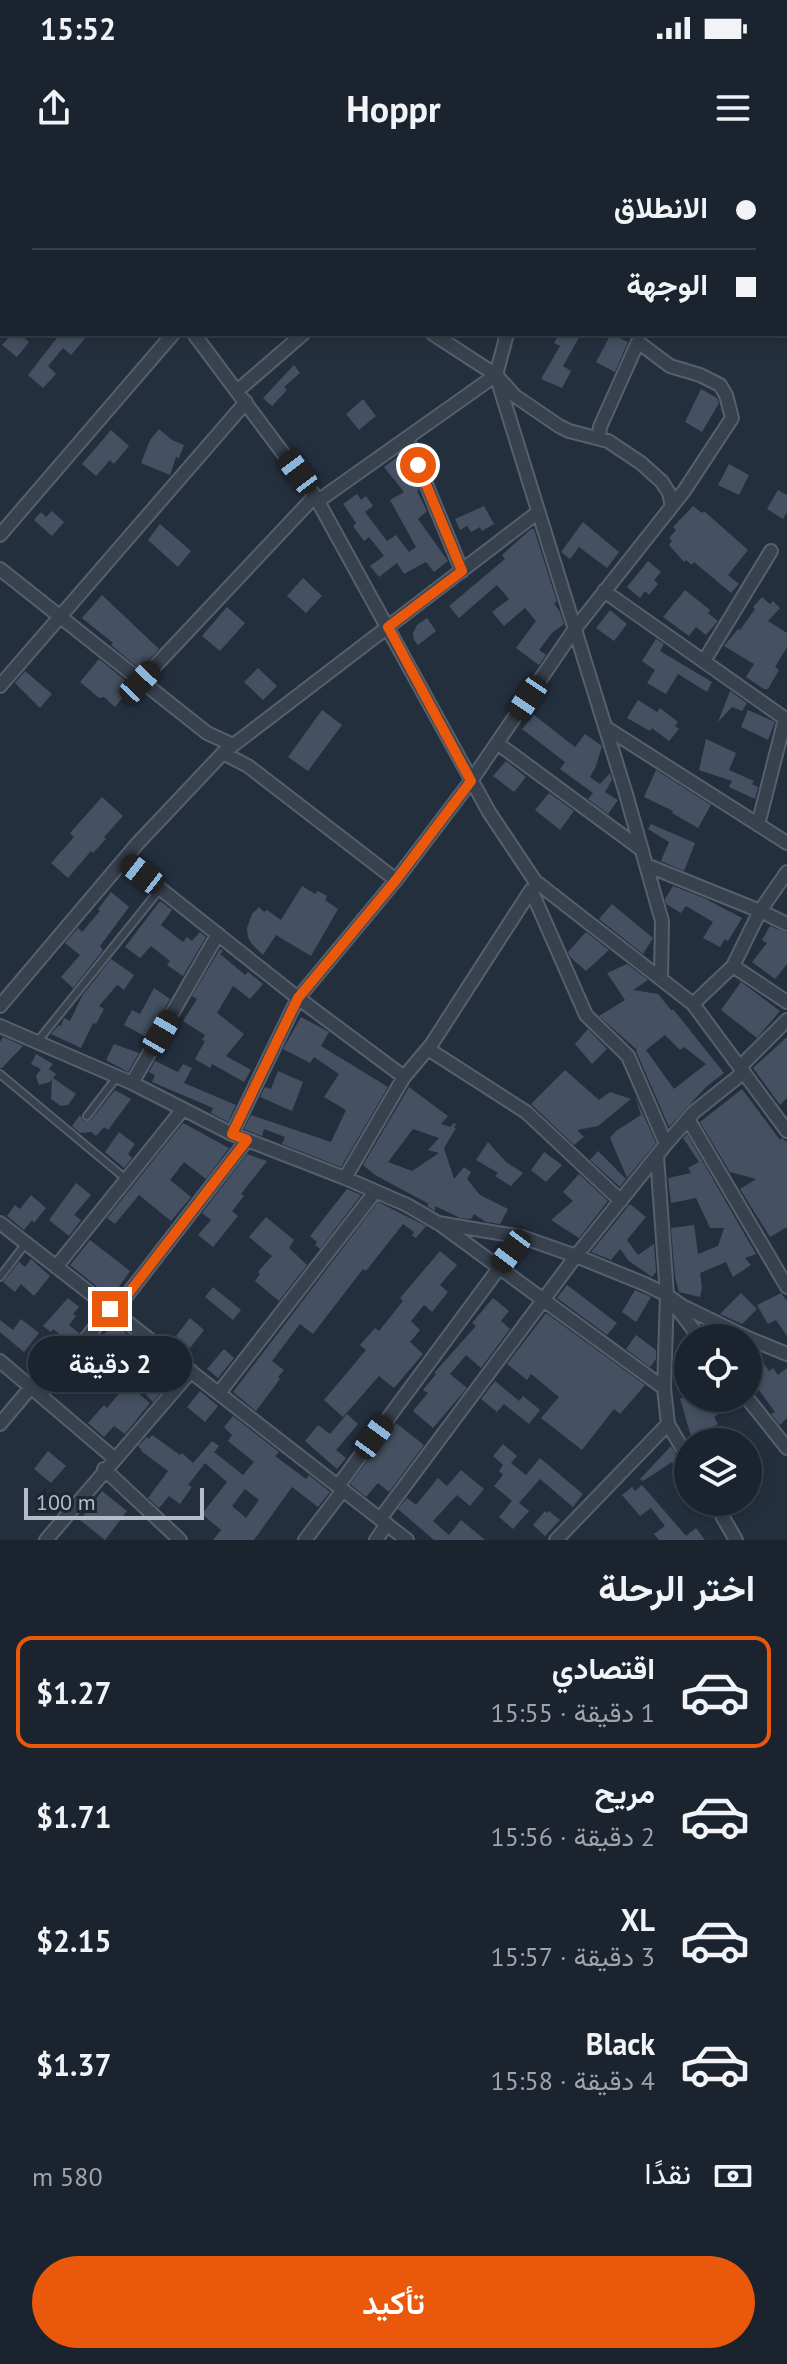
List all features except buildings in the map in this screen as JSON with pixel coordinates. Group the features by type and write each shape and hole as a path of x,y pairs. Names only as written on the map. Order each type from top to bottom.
{"street":[{"path":"0,535 171,336"},
{"path":"237,391 301,336"},
{"path":"436,336 496,375 515,396 559,426 599,438 641,463 662,482 672,506"},
{"path":"506,336 496,375 662,921 661,978"},
{"path":"206,340 237,391 317,498 471,781 533,885 586,1015 628,1056 666,1144"},
{"path":"232,1134 298,998 396,880 471,781 574,630 672,506 732,418 720,385 670,366 638,342 600,427 599,438"},
{"path":"140,682 317,498 496,375"},
{"path":"0,686 246,402"},
{"path":"407,438 462,571"},
{"path":"0,1006 124,860 228,749 537,513"},
{"path":"704,661 771,551"},
{"path":"0,569 396,880"},
{"path":"604,591 786,720 758,825"},
{"path":"605,727 787,843"},
{"path":"497,743 642,850"},
{"path":"124,860 298,998 404,1077"},
{"path":"646,865 787,924"},
{"path":"693,1004 733,966 760,911 787,872"},
{"path":"533,885 693,1004 787,1131"},
{"path":"345,1178 404,1077 428,1049 533,885"},
{"path":"132,1083 218,934"},
{"path":"733,966 787,1002"},
{"path":"376,1540 383,1521 576,1256 688,1119 742,1070 787,1020"},
{"path":"0,1026 117,1076 232,1134 345,1178 438,1223 664,1388"},
{"path":"428,1049 526,1112 621,1201"},
{"path":"56,1267 183,1109"},
{"path":"688,1119 787,1287"},
{"path":"0,1424 112,1310 247,1140"},
{"path":"657,1156 667,1295 664,1388 668,1424 674,1434"},
{"path":"219,1393 375,1192"},
{"path":"0,1223 407,1540"},
{"path":"438,1223 522,1237 576,1256 667,1295 719,1324"},
{"path":"305,1540 522,1237"},
{"path":"667,1295 689,1324"},
{"path":"762,1344 787,1354"},
{"path":"0,1361 115,1459"},
{"path":"46,1540 191,1371"},
{"path":"758,1412 787,1448"},
{"path":"556,1540 668,1424"},
{"path":"104,1469 174,1539"},
{"path":"721,1516 733,1539"}],"lane":[{"path":"37,1042 160,889"},
{"path":"0,1074 126,1179"},
{"path":"87,1116 117,1076"},
{"path":"0,1277 26,1243"}],"route":[{"path":"110,1309 114,1312 247,1140 232,1134 298,998 396,880 471,781 388,627 462,571 418,465"}]}
